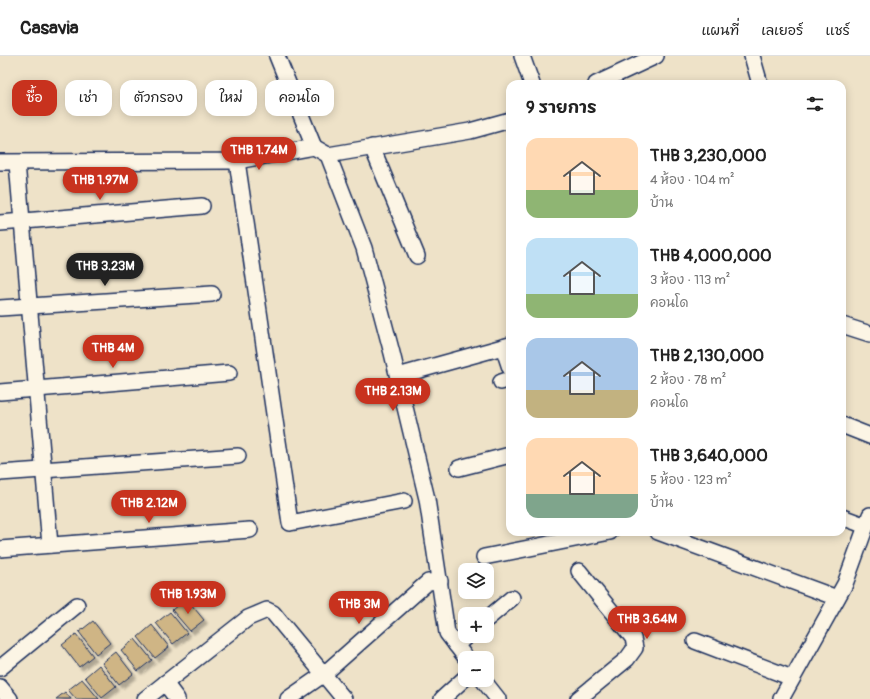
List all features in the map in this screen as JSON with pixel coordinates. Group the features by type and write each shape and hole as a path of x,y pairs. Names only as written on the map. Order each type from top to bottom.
{"street":[{"path":"277,56 314,147 328,155 364,248 398,376 428,499 447,634 458,639"},
{"path":"522,56 531,80"},
{"path":"605,80 656,56"},
{"path":"752,56 759,80"},
{"path":"328,155 470,131 506,121"},
{"path":"0,162 236,161 314,147"},
{"path":"372,147 417,256"},
{"path":"236,161 290,523 404,501"},
{"path":"17,163 50,545"},
{"path":"0,223 202,206"},
{"path":"0,308 212,294"},
{"path":"846,326 870,334"},
{"path":"398,376 506,346"},
{"path":"0,392 229,372"},
{"path":"846,427 870,436"},
{"path":"0,473 238,456"},
{"path":"459,468 506,456"},
{"path":"781,699 845,584 868,521 846,518"},
{"path":"0,549 250,530"},
{"path":"484,557 590,536"},
{"path":"669,536 837,598"},
{"path":"578,699 627,660 635,648 633,638 579,571"},
{"path":"288,699 324,674 428,582 440,581"},
{"path":"494,613 512,598"},
{"path":"0,668 77,605"},
{"path":"145,699 248,618 267,610 273,613 344,699"},
{"path":"695,641 792,678"},
{"path":"165,683 177,699"},
{"path":"442,699 458,684"},
{"path":"0,687 10,699"},
{"path":"489,687 498,699"}],"building":[{"path":"186,598 204,620 190,631 172,610"},
{"path":"170,612 187,633 173,644 156,623"},
{"path":"93,621 110,643 96,654 79,632"},
{"path":"152,625 169,647 155,658 138,637"},
{"path":"76,634 93,656 79,667 62,645"},
{"path":"135,639 152,660 138,671 121,650"},
{"path":"116,652 133,674 119,685 102,663"},
{"path":"99,665 116,687 102,698 85,677"},
{"path":"82,679 99,699 76,699 68,690"},
{"path":"65,692 71,699 56,699"}]}
